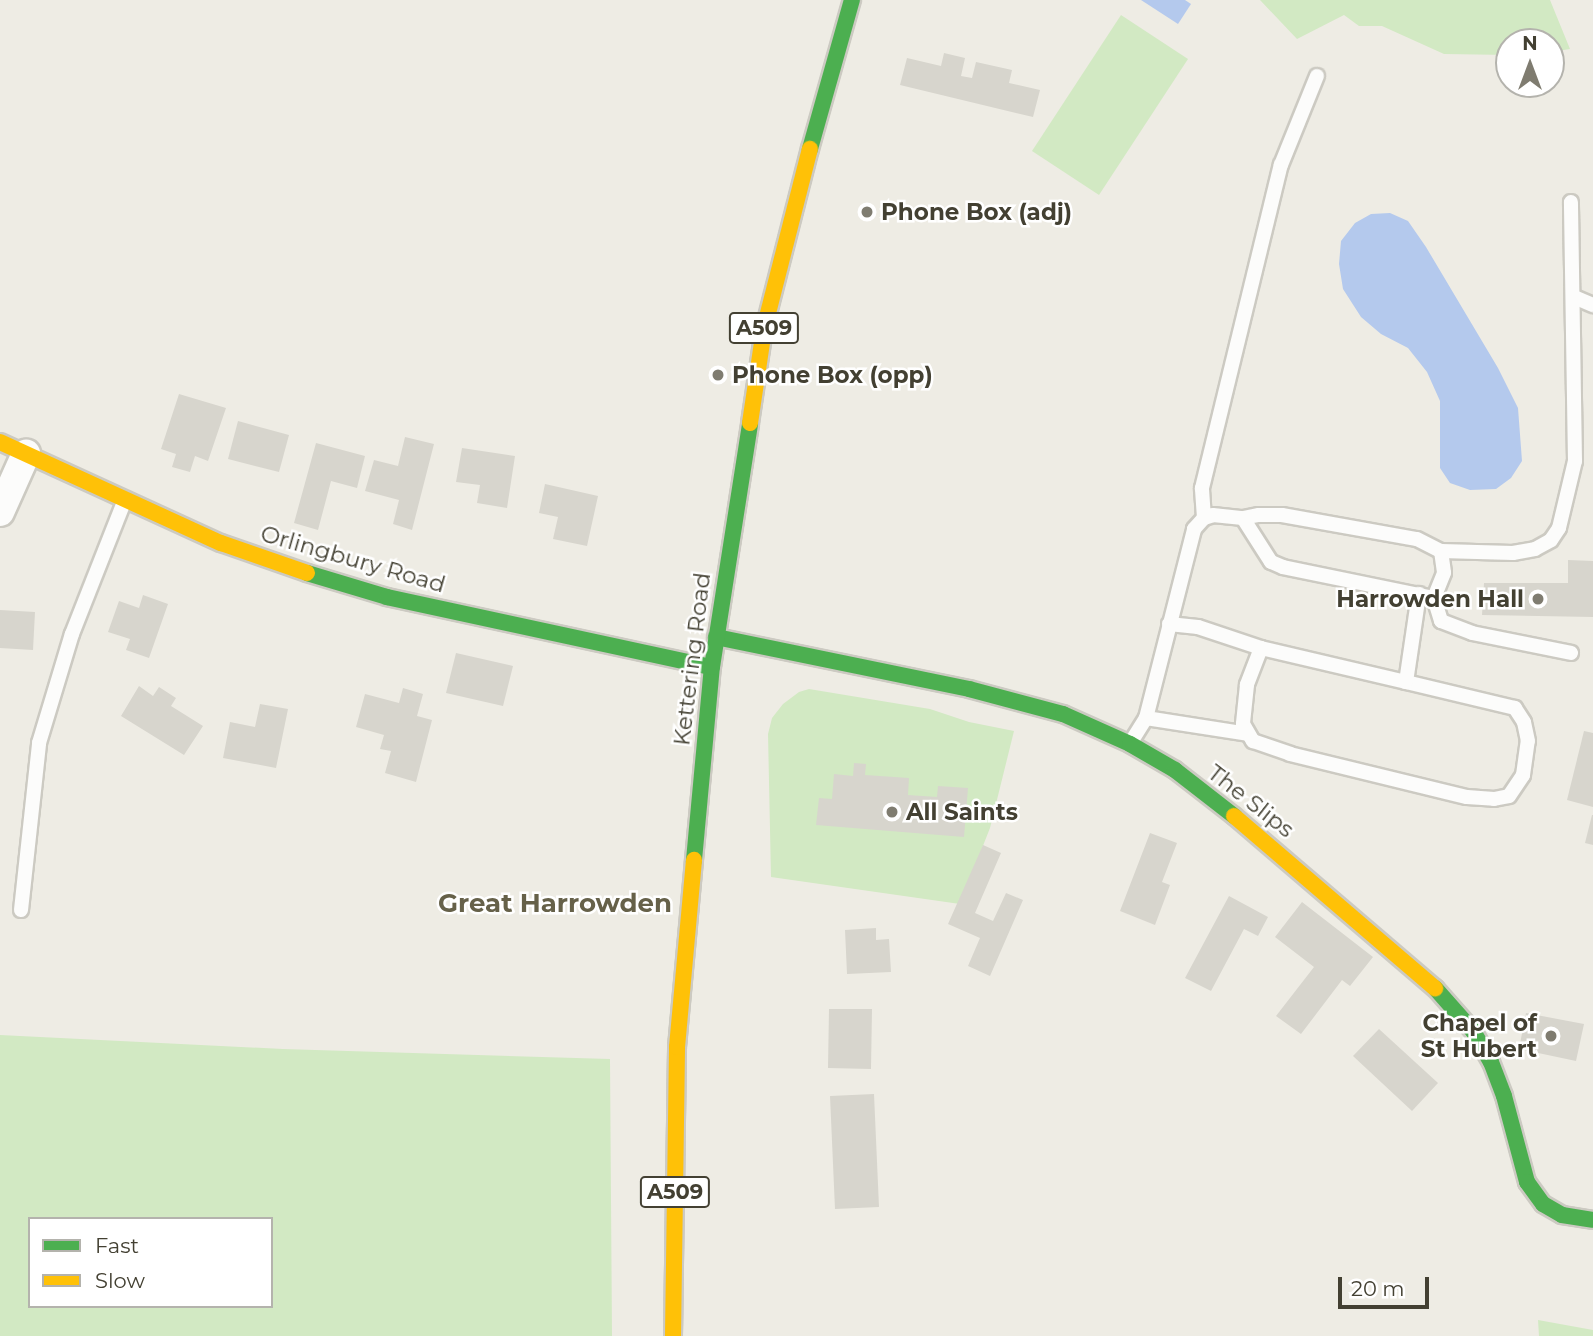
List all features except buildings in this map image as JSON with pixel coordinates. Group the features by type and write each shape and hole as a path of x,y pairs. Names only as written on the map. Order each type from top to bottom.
{"main road":[{"name":"Kettering Road","path":"673,1336 677,1047 716,637 764,329 820,109 852,0"},
{"name":"Orlingbury Road","path":"0,442 126,497 221,543 295,570 387,597 712,667"},
{"name":"The Slips","path":"716,637 969,690 1063,715 1130,744 1175,770 1258,834 1445,996 1473,1031 1491,1062 1504,1096 1527,1182 1543,1204 1562,1215 1593,1220"}],"street":[{"path":"0,512 26,454"}],"lane":[{"path":"1204,518 1202,488 1278,177 1317,76"},
{"path":"1130,744 1146,718 1194,529 1204,518 1213,515 1243,518 1282,515 1417,539 1441,551 1513,552 1535,549 1551,540 1559,527 1576,461 1571,202"},
{"path":"1574,297 1593,305"},
{"path":"20,910 39,743 72,634 126,497"},
{"path":"1243,518 1271,562 1283,567 1434,597"},
{"path":"1441,551 1444,573 1434,597 1441,621 1472,633 1572,653"},
{"path":"1406,682 1419,594"},
{"path":"1169,624 1198,627 1261,648 1515,708 1524,722 1528,741 1523,775 1509,796 1494,799 1466,797 1263,746 1248,734 1243,724 1247,685 1261,648"},
{"path":"1146,718 1248,734"}],"green space":[{"path":"1260,0 1550,0 1561,28 1495,28 1495,55 1444,54 1382,26 1359,26 1344,15 1297,39"},
{"path":"1121,15 1188,59 1099,195 1032,151"},
{"path":"1565,37 1570,49 1565,50"},
{"path":"809,689 930,709 969,722 1014,731 990,828 960,904 771,877 768,734 772,718 783,704 799,692"},
{"path":"0,1035 283,1049 610,1059 612,1336 0,1336"},
{"path":"1538,1320 1593,1330 1593,1336 1539,1336"}],"water":[{"path":"1141,0 1185,0 1191,4 1178,24"},
{"path":"1390,213 1408,221 1426,247 1498,368 1518,408 1522,461 1511,478 1496,489 1470,490 1450,483 1440,468 1440,401 1427,372 1408,348 1381,334 1361,317 1343,289 1339,264 1341,241 1355,223 1371,214"}],"traffic: fast":[{"path":"810,149 852,0"},
{"path":"694,860 712,667 750,423"},
{"path":"307,573 387,597 712,667"},
{"path":"716,637 969,689 1063,714 1130,744 1175,770 1234,816"},
{"path":"1435,988 1473,1031 1491,1062 1504,1096 1527,1182 1543,1204 1562,1215 1593,1220"}],"traffic: slow":[{"path":"750,423 764,329 810,149"},
{"path":"0,442 221,543 307,573"},
{"path":"1234,816 1435,988"},
{"path":"673,1336 677,1047 694,860"}],"place":[{"name":"Phone Box (adj)","path":"867,212"},
{"name":"Phone Box (opp)","path":"718,375"},
{"name":"Harrowden Hall","path":"1538,599"},
{"name":"All Saints","path":"892,812"},
{"name":"Chapel of St Hubert","path":"1551,1036"}],"district":[{"name":"Great Harrowden","path":"555,904"}]}
